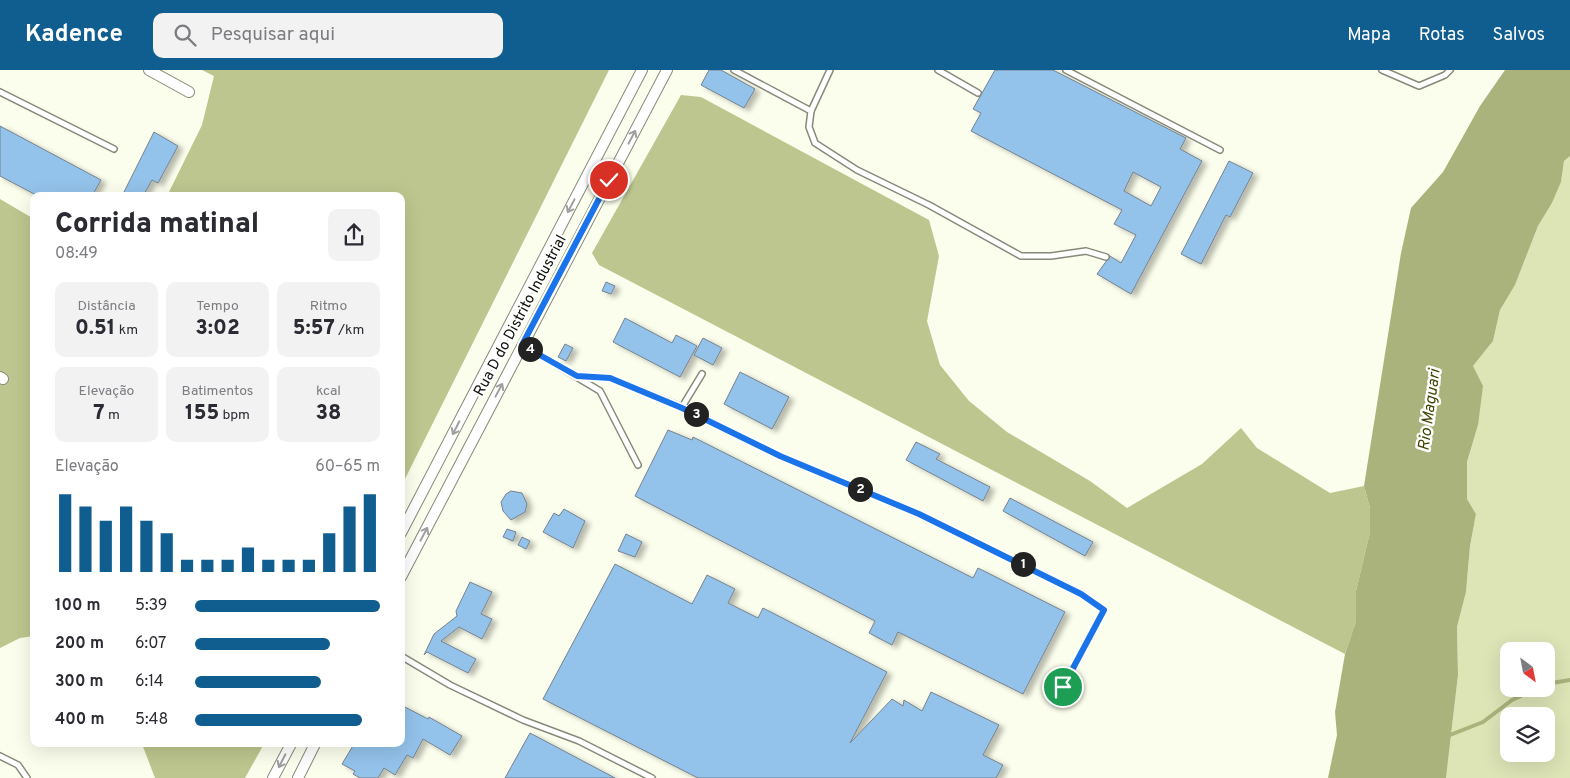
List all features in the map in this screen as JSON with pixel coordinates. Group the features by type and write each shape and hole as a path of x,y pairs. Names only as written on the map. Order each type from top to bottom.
{"street":[{"path":"149,70 189,92"},
{"name":"Rua D do Distrito Industrial","path":"405,525 642,70"},
{"name":"Rua D do Distrito Industrial","path":"405,569 667,70"},
{"path":"273,778 289,747"},
{"path":"298,778 314,747"}],"lane":[{"path":"734,70 811,111"},
{"path":"830,70 811,111 809,127 815,143 857,170 929,205 1021,256 1051,256 1086,251 1106,257"},
{"path":"938,70 978,93"},
{"path":"1066,70 1220,150"},
{"path":"1382,70 1419,86 1445,75 1450,70"},
{"path":"0,92 114,149"},
{"path":"522,345 600,391 638,464"},
{"path":"682,408 702,374"},
{"path":"577,376 610,378 682,408 780,456 919,514 1081,594 1104,610 1063,687"},
{"path":"405,658 466,693 523,720 579,741 652,778"},
{"path":"0,756 18,765 27,778"}],"shaded area":[{"path":"202,70 609,70 405,479 405,192 169,192 202,125 214,76"},
{"path":"681,95 701,97 929,220 939,256 927,321 940,365 969,401 1007,432 1090,481 1127,508 1202,464 1241,428 1257,448 1330,493 1364,486 1370,508 1370,532 1356,591 1356,621 1345,654 599,265 592,253"},
{"path":"1570,156 1570,778 1446,778 1458,675 1457,627 1466,592 1470,546 1476,514 1467,499 1467,462 1478,425 1473,366 1493,341 1500,310 1515,285 1538,226 1552,203 1561,182 1564,161"},
{"path":"0,199 30,217 30,637 20,638 0,648"},
{"path":"143,747 262,747 245,778 155,778"}],"water":[{"name":"Rio Maguari","path":"1505,70 1570,70 1570,156 1564,161 1561,182 1552,203 1538,226 1515,285 1500,310 1493,341 1473,366 1483,386 1478,425 1467,462 1467,499 1476,514 1470,546 1466,592 1457,627 1458,675 1446,778 1328,778 1337,735 1335,712 1345,654 1356,621 1356,591 1370,532 1370,508 1364,486 1401,253 1411,208 1443,172 1480,106"}],"building":[{"path":"709,70 721,70 755,89 744,108 701,85"},
{"path":"995,70 1053,70 1186,138 1180,149 1202,161 1131,294 1097,274 1110,256 1121,263 1136,235 1114,224 1122,210 971,131 981,113 973,109","holes":["1133,172 1161,187 1151,206 1124,191"]},
{"path":"0,126 101,180 94,192 30,192 0,176"},
{"path":"154,132 178,146 158,183 152,180 145,192 124,192"},
{"path":"1229,161 1253,173 1230,217 1226,215 1201,264 1181,254"},
{"path":"606,282 615,286 611,294 602,291"},
{"path":"625,318 672,343 676,335 697,346 680,377 613,342"},
{"path":"703,338 722,348 713,365 694,355"},
{"path":"565,344 573,348 566,361 558,357"},
{"path":"740,372 789,397 772,429 724,404"},
{"path":"668,430 692,440 693,437 973,578 978,568 1065,612 1023,694 898,632 892,645 869,633 875,621 635,496"},
{"path":"916,442 940,454 936,459 990,487 983,501 906,460"},
{"path":"511,491 522,493 527,504 525,512 511,520 503,511 501,502 506,494"},
{"path":"1010,498 1093,542 1085,556 1003,511"},
{"path":"564,509 585,521 573,548 543,532 554,513 559,516"},
{"path":"507,529 516,532 513,541 503,537"},
{"path":"626,534 642,542 635,557 618,551"},
{"path":"522,537 530,541 526,549 518,545"},
{"path":"615,564 692,604 707,575 735,589 728,603 758,618 763,608 887,672 850,743 892,699 903,706 904,700 922,711 931,692 999,725 983,755 1003,765 996,778 698,778 543,699"},
{"path":"470,582 492,592 481,614 492,619 482,639 459,627 441,641 476,659 468,673 427,652 424,655 434,634 457,616 456,611"},
{"path":"405,707 428,719 429,717 462,736 450,755 423,739 413,758 407,755 395,775 384,768 378,778 360,778 353,774 355,771 342,764 352,747 405,747"},
{"path":"530,733 615,778 505,778"}],"waterway":[{"path":"1555,682 1570,680"},
{"path":"1446,733 1450,735 1483,722 1516,698"}],"route":[{"path":"609,180 522,345 577,376 610,378 682,408 780,456 919,514 1081,594 1104,610 1063,687"}]}
